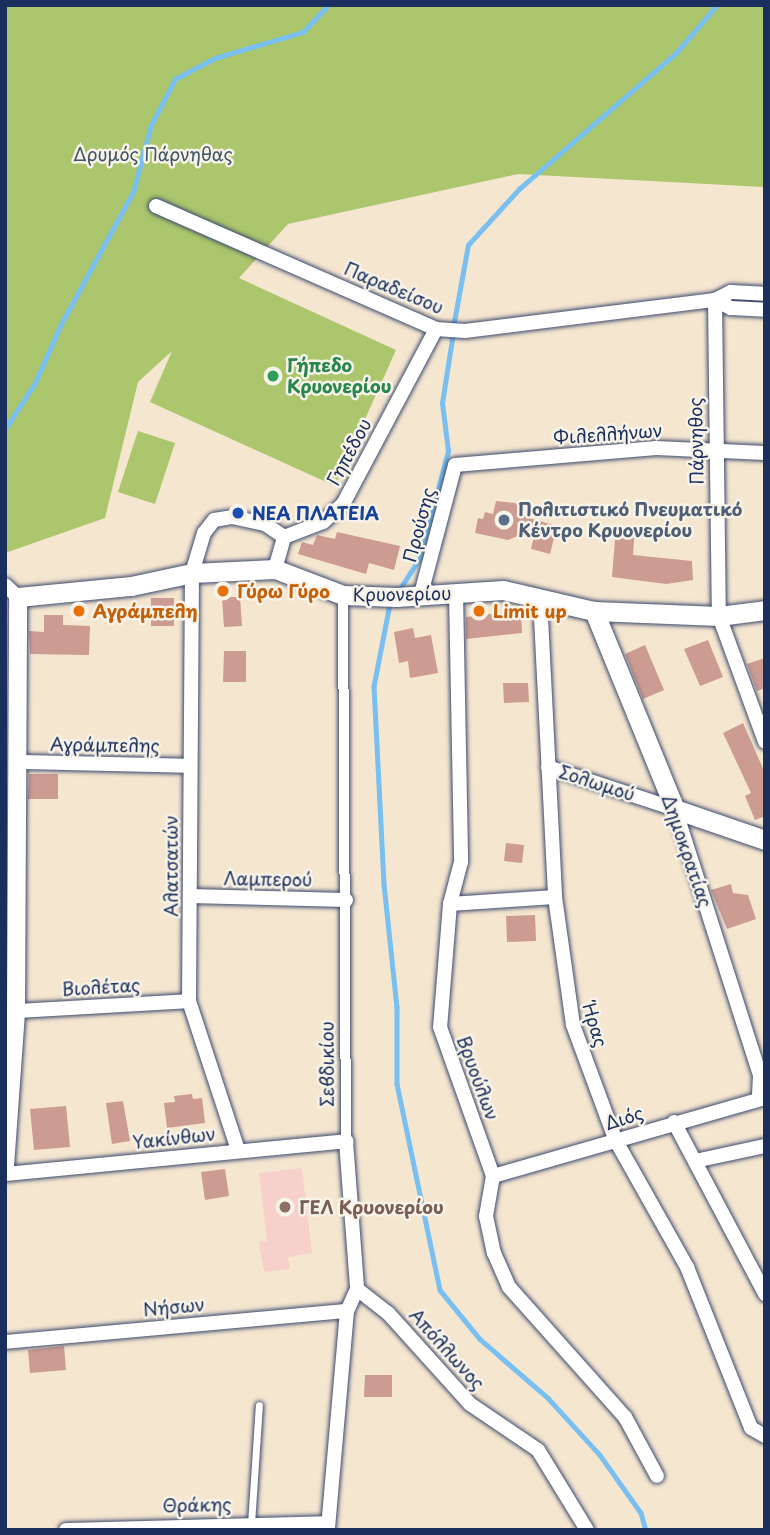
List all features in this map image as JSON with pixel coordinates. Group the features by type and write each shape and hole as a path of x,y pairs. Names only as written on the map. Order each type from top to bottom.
{"main road":[{"name":"Κρυονερίου","path":"12,591 131,586 192,573 275,569 343,595 503,590 594,611 719,616 765,610"},
{"name":"Δημοκρατίας","path":"594,611 675,809"},
{"name":"Σολωμού","path":"675,809 765,840"}],"street":[{"name":"Παραδείσου","path":"156,206 436,329 465,331 715,300 731,292 765,294"},
{"name":"Παραδείσου","path":"715,300 731,308 765,310"},
{"name":"Πάρνηθος","path":"715,300 714,449 719,616 765,742"},
{"name":"Γηπέδου","path":"284,537 323,522 343,504 436,329"},
{"name":"Φιλελλήνων","path":"455,465 656,449 714,449 765,453"},
{"name":"Προύσης","path":"421,594 455,465"},
{"name":"Αλατσατών","path":"238,1150 189,1001 192,573 204,533 214,520 232,517 265,524 284,537"},
{"path":"275,569 284,537"},
{"path":"5,1166 8,1090 16,1011 12,781 19,762 12,591"},
{"name":"Βρυούλων","path":"456,593 461,862 450,904 440,1027 493,1176 486,1216 494,1254 509,1287 625,1417 657,1476"},
{"name":"Σεβδικίου","path":"328,1526 347,1311 357,1289 346,1142 343,595"},
{"name":"Ήρας","path":"540,598 555,897 573,1025 616,1141 687,1267 751,1428 765,1436"},
{"name":"Αγράμπελης","path":"19,762 190,766"},
{"name":"Σολωμού","path":"548,767 675,809"},
{"name":"Δημοκρατίας","path":"675,809 760,1076 762,1097"},
{"name":"Λαμπερού","path":"190,897 346,900"},
{"path":"450,904 555,897"},
{"name":"Βιολέτας","path":"16,1011 189,1001"},
{"name":"Διός","path":"493,1176 762,1097"},
{"path":"674,1122 765,1294"},
{"name":"Υακίνθων","path":"5,1174 238,1150 346,1142"},
{"path":"695,1161 765,1146"},
{"name":"Απόλλωνος","path":"357,1289 388,1313 470,1404 538,1450 587,1530"},
{"name":"Νήσων","path":"5,1342 347,1311"},
{"name":"Θράκης","path":"66,1530 251,1524 328,1526"}],"lane":[{"path":"251,1524 259,1405"}],"shaded area":[{"name":"ΓΕΛ Κρυονερίου","path":"302,1168 312,1253 288,1257 290,1269 264,1272 259,1242 267,1241 259,1173"}],"green space":[{"name":"Δρυμός Πάρνηθας","path":"5,5 765,5 765,187 518,174 288,224 239,278 396,350 335,486 150,402 172,351 138,382 105,518 5,553"},
{"path":"138,431 175,443 155,504 118,492"}],"building":[{"name":"Πολιτιστικό Πνευματικό Κέντρο Κρυονερίου","path":"496,501 515,503 525,508 529,518 557,526 550,554 531,549 536,528 508,540 475,533 478,518 483,519 485,512 493,514"},
{"path":"616,527 635,528 633,555 692,561 693,580 666,584 612,577"},
{"path":"337,532 400,546 394,570 369,563 366,574 298,554 302,542 313,545 317,535 335,539"},
{"path":"222,597 240,597 242,626 224,627"},
{"path":"151,598 174,598 174,626 151,626"},
{"path":"521,610 522,633 466,639 466,617"},
{"path":"44,615 63,615 63,625 90,626 89,655 30,654 29,631 44,632"},
{"path":"413,628 415,638 431,635 438,673 410,678 408,661 399,663 394,632"},
{"path":"708,640 723,677 700,686 684,649"},
{"path":"645,645 664,690 643,699 625,654"},
{"path":"224,651 246,651 246,682 223,682"},
{"path":"765,658 765,688 757,691 747,664"},
{"path":"503,683 528,683 529,702 504,703"},
{"path":"743,723 765,773 765,816 755,820 745,796 751,793 723,733"},
{"path":"29,774 58,774 58,799 28,799"},
{"path":"506,843 524,845 522,863 504,861"},
{"path":"731,884 733,893 748,895 756,919 727,929 711,890"},
{"path":"535,915 536,941 507,942 506,916"},
{"path":"192,1094 193,1099 202,1098 205,1123 167,1128 164,1103 175,1102 174,1096"},
{"path":"123,1101 130,1141 112,1144 106,1103"},
{"path":"66,1106 70,1147 34,1150 30,1109"},
{"path":"225,1169 229,1196 205,1200 201,1172"},
{"path":"64,1346 66,1370 30,1373 28,1350"},
{"path":"365,1375 392,1375 392,1397 364,1397"}],"waterway":[{"path":"5,429 35,383 61,324 133,192 151,125 175,79 215,58 303,32 328,5"},
{"path":"454,322 468,245 519,189 676,53 717,5"},
{"path":"399,590 420,558 448,451 442,403 452,339"},
{"path":"390,604 374,686 384,884 397,1007 397,1084 440,1290 480,1339 548,1398 600,1455 641,1513 646,1530"}],"place":[{"name":"Γήπεδο Κρυονερίου","path":"273,376"},
{"name":"ΝΕΑ ΠΛΑΤΕΙΑ","path":"238,513"},
{"name":"Πολιτιστικό Πνευματικό Κέντρο Κρυονερίου","path":"504,520"},
{"name":"Γύρω Γύρο","path":"223,591"},
{"name":"Αγράμπελη","path":"79,611"},
{"name":"Limit up","path":"479,611"},
{"name":"ΓΕΛ Κρυονερίου","path":"285,1207"}]}
